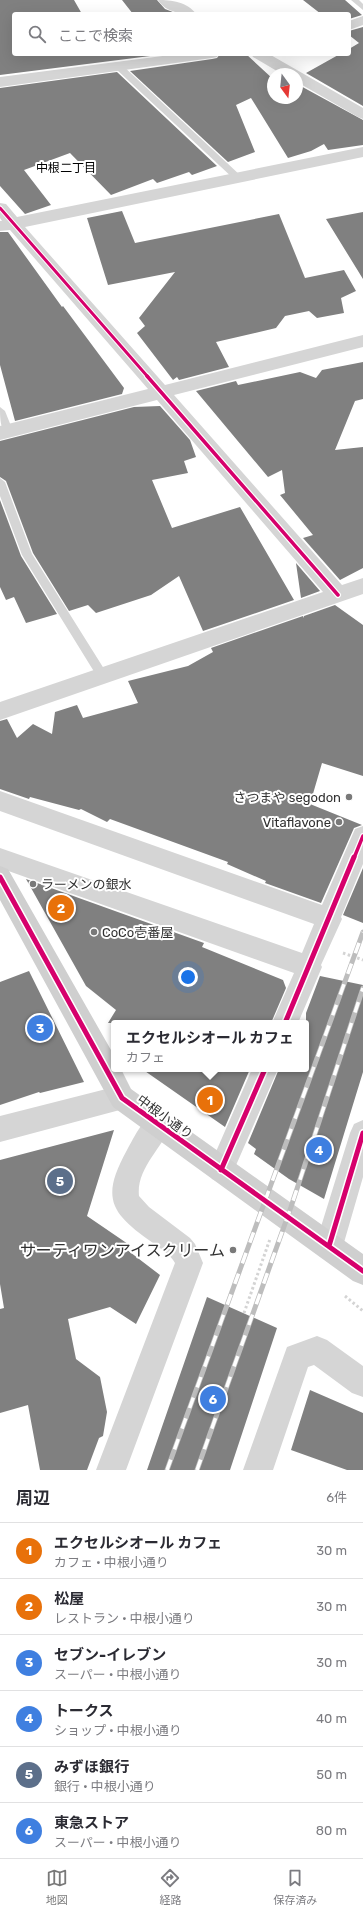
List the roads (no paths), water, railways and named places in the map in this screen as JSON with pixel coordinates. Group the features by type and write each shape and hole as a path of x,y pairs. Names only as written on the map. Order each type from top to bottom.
{"street":[{"path":"165,0 186,12"},
{"path":"351,25 363,20"},
{"path":"0,82 198,56"},
{"path":"262,56 282,68"},
{"path":"303,79 363,114"},
{"path":"7,225 363,152"},
{"path":"0,208 7,225 161,392 338,596"},
{"path":"4,432 363,341"},
{"path":"0,711 102,675 338,596 363,586"},
{"path":"0,801 327,925"},
{"path":"286,1020 363,836"},
{"path":"0,858 312,961"},
{"name":"中根小通り","path":"0,877 102,1059 122,1098 363,1271"},
{"path":"221,1170 264,1072"},
{"path":"0,1129 122,1098"},
{"path":"111,1470 189,1263 186,1252 133,1211 126,1202 124,1193 125,1184 144,1146 159,1124"},
{"path":"329,1246 363,1133"},
{"path":"258,1470 297,1357 317,1350 362,1383 363,1381"}],"lane":[{"path":"355,0 363,8"},
{"path":"120,67 238,178"},
{"path":"0,411 4,432"},
{"path":"0,482 27,556 102,675"}],"railway":[{"path":"167,1470 363,932"},
{"path":"197,1470 291,1207 363,988"}],"place":[{"name":"さつまや segodon","path":"349,797"},
{"name":"Vitaflavone","path":"339,822"},
{"name":"ラーメンの銀水","path":"33,884"},
{"name":"松屋","path":"61,908"},
{"name":"CoCo壱番屋","path":"94,932"},
{"name":"セブン-イレブン","path":"40,1028"},
{"name":"エクセルシオール カフェ","path":"210,1100"},
{"name":"トークス","path":"319,1150"},
{"name":"みずほ銀行","path":"60,1181"},
{"name":"サーティワンアイスクリーム","path":"233,1250"},
{"name":"東急ストア","path":"213,1399"}],"district":[{"name":"中根二丁目","path":"66,168"}]}
